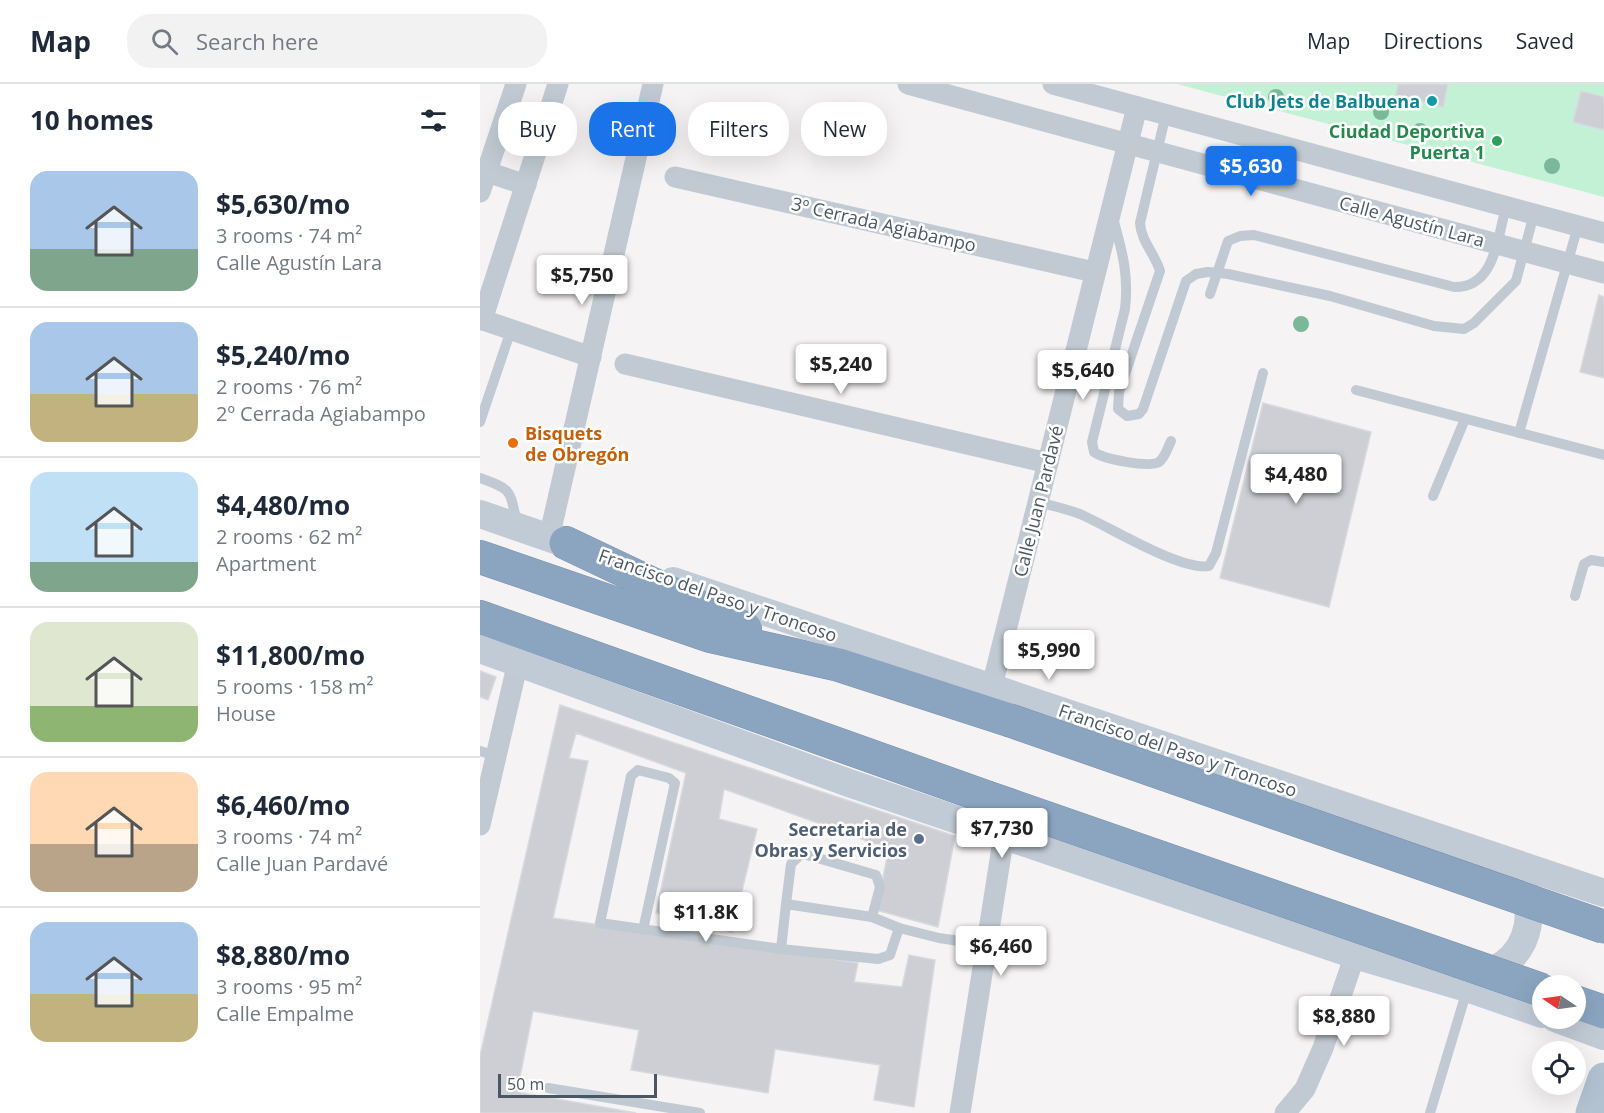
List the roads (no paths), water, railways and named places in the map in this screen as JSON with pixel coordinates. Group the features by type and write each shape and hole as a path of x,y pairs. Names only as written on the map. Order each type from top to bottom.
{"highway":[{"path":"557,541 756,633 839,666"},
{"name":"Francisco del Paso y Troncoso","path":"480,557 710,636 839,666 1009,720 1604,927"},
{"path":"480,617 523,647"},
{"path":"480,625 523,647 986,797 1532,987"},
{"path":"1586,1006 1604,1012"}],"main road":[{"name":"Francisco del Paso y Troncoso","path":"480,514 1604,893"},
{"path":"480,649 523,647 849,783 1354,955 1467,988 1532,1011"},
{"path":"1467,988 1482,975 1510,958 1527,930 1529,905 1527,893 1516,871 1507,862"},
{"path":"1586,1029 1604,1035"}],"street":[{"path":"516,84 483,182 525,185"},
{"path":"558,84 481,320 591,357"},
{"path":"557,541 591,357 653,84"},
{"name":"Calle Agustín Lara","path":"908,84 1604,273"},
{"path":"1053,84 1604,233"},
{"name":"Calle Juan Pardavé","path":"992,686 1137,107"},
{"name":"3º Cerrada Agiabampo","path":"675,177 1094,272"},
{"path":"625,364 1048,463"},
{"path":"480,825 488,754 523,647"},
{"path":"962,1113 1004,835"},
{"path":"1285,1113 1305,1089 1323,1048 1354,955"}],"lane":[{"path":"1166,114 1140,223 1143,238 1156,257 1160,271 1119,392 1118,409 1127,416 1139,414 1143,409 1186,281 1196,274 1217,273 1330,296 1450,330 1464,329 1474,323 1515,281 1534,214"},
{"path":"1210,294 1228,241 1254,234 1454,287 1467,287 1487,272 1506,207"},
{"path":"1111,210 1127,268 1128,290 1092,442 1094,452 1103,459 1154,463 1164,456 1171,441"},
{"path":"1519,433 1578,226"},
{"path":"480,422 512,330"},
{"path":"1039,502 1079,514 1132,542 1197,566 1209,566 1216,553 1263,373"},
{"path":"1356,390 1604,455"},
{"path":"1433,496 1465,419"},
{"path":"480,478 506,488 510,493 518,526"},
{"path":"1575,596 1584,564 1592,560 1604,562"},
{"path":"643,930 675,783 669,778 638,770 631,776 599,921 603,924 643,930 781,949 885,959 893,949 898,928"},
{"path":"781,949 791,864 800,855 876,875 880,887 872,917"},
{"path":"786,904 872,917 898,928 939,938 986,945"},
{"path":"1430,1113 1467,988"},
{"path":"548,1088 700,1113"}],"place":[{"name":"Club Jets de Balbuena","path":"1432,101"},
{"name":"Ciudad Deportiva Puerta 1","path":"1497,141"},
{"name":"Bisquets de Obregón","path":"513,443"},
{"name":"Secretaria de Obras y Servicios","path":"919,839"}]}
